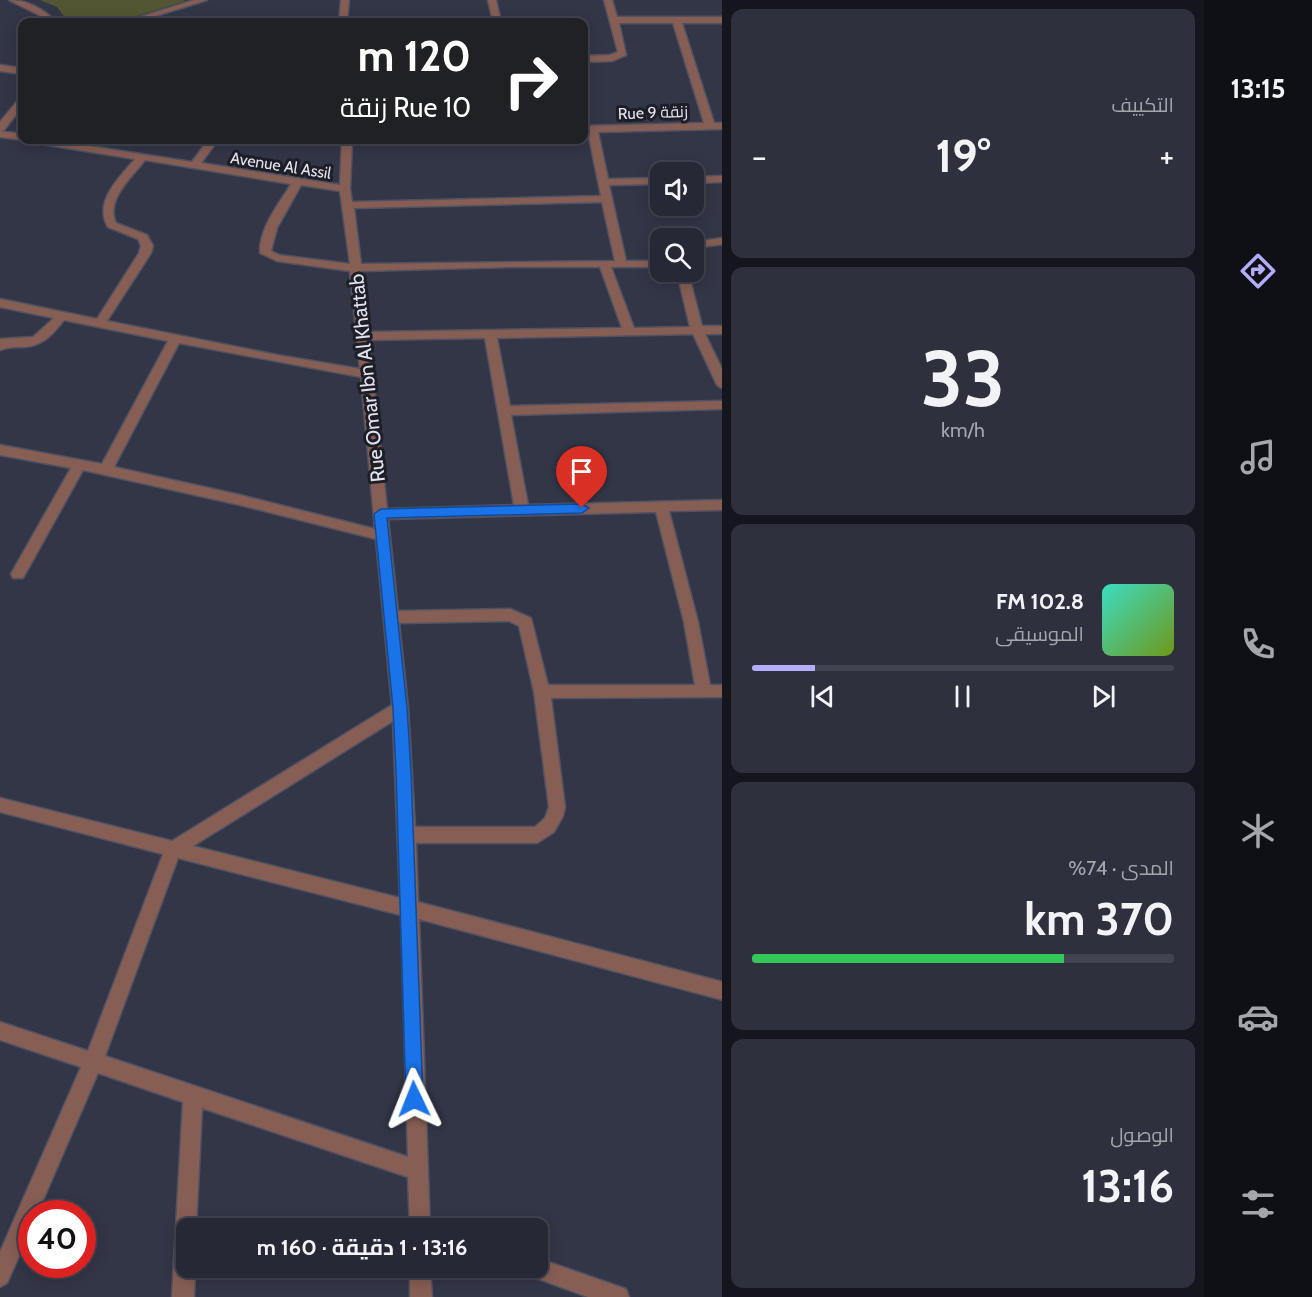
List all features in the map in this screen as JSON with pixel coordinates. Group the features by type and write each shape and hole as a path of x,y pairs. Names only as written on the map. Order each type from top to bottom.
{"street":[{"path":"12,0 42,13 48,18"},
{"path":"142,18 203,0"},
{"path":"343,18 345,0"},
{"path":"492,0 496,18"},
{"path":"588,59 621,56 623,48 608,0"},
{"path":"614,20 722,20"},
{"path":"677,20 710,126"},
{"path":"0,68 18,71"},
{"path":"0,128 18,106"},
{"name":"Rue 9 زنقة","path":"588,129 722,126"},
{"path":"588,129 603,182 621,264"},
{"path":"0,134 18,136"},
{"name":"Avenue Al Assil","path":"60,144 297,183 346,197 607,199"},
{"path":"194,166 210,144"},
{"name":"Rue Omar Ibn Al Khattab","path":"347,144 346,197 356,268 400,708 407,835 420,1218"},
{"path":"100,323 147,246 143,237 112,225 108,215 111,198 142,157"},
{"path":"704,180 722,179"},
{"path":"603,182 650,181"},
{"path":"297,183 264,246 266,253 277,258 356,268 650,264"},
{"path":"704,244 722,241"},
{"path":"604,263 630,333"},
{"path":"685,282 697,330 722,384"},
{"path":"0,303 366,374"},
{"path":"1,343 36,342 48,333 62,315"},
{"path":"363,336 722,330"},
{"path":"490,334 522,510"},
{"path":"106,469 176,338"},
{"path":"504,411 722,405"},
{"path":"0,450 204,490 383,536"},
{"path":"18,574 80,464"},
{"path":"381,514 722,505"},
{"path":"661,506 691,622 705,691"},
{"path":"391,617 510,615 526,622 542,692 557,807 557,816 551,825 537,835 407,835"},
{"path":"542,692 722,690"},
{"path":"0,1276 93,1062 173,849 400,708"},
{"path":"0,805 408,908 722,991"},
{"path":"0,1031 417,1170"},
{"path":"187,1218 193,1095"},
{"path":"548,1273 618,1297"},
{"path":"183,1297 184,1278"},
{"path":"420,1278 421,1297"}],"green space":[{"path":"40,0 185,1 131,18 65,18 57,7"}],"route":[{"path":"414,1099 404,771 381,514 582,508"}]}
